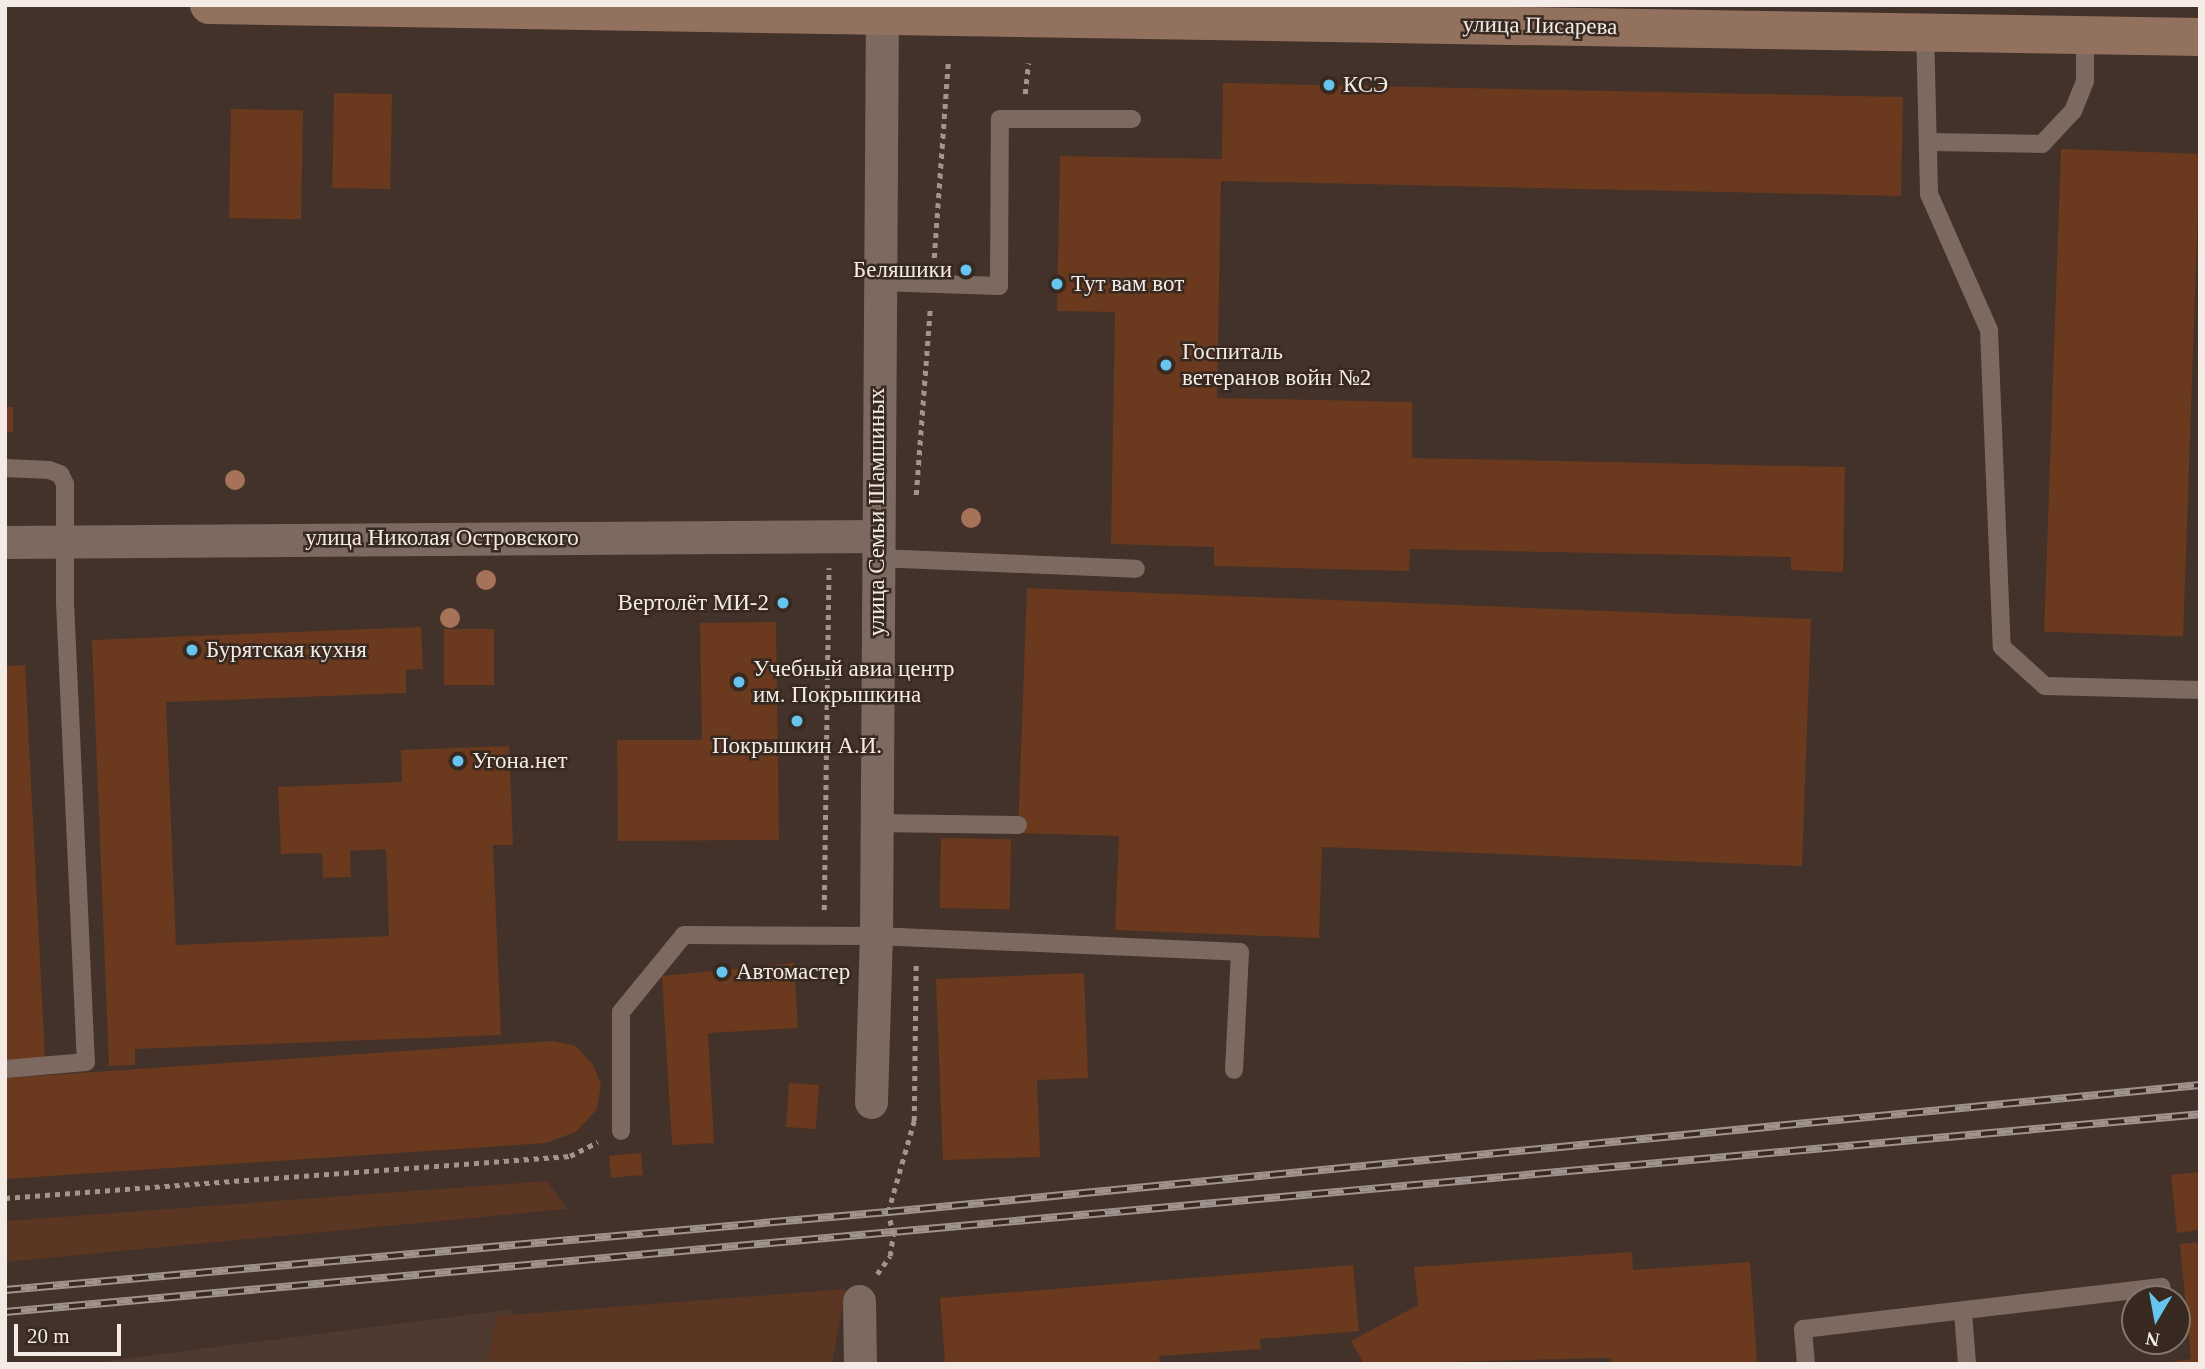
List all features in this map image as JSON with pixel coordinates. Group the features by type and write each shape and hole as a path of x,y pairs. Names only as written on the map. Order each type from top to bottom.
{"main road":[{"name":"улица Писарева","path":"209,5 1672,17 1926,29 2200,37"}],"street":[{"name":"улица Семьи Шамшиных","path":"871,1102 876,936 877,282 882,11"},
{"name":"улица Николая Островского","path":"5,542 830,536 878,547"},
{"path":"859,1301 860,1364"}],"lane":[{"path":"1926,29 1929,194 1989,330 2001,647 2045,686 2200,690"},
{"path":"1930,142 2042,144 2073,111 2085,81 2085,33"},
{"path":"877,282 999,286 1000,119 1132,119"},
{"path":"5,468 60,474 65,484 63,542 86,1062 5,1069"},
{"path":"878,547 1136,569"},
{"path":"876,823 1018,825"},
{"path":"621,1131 621,1012 684,935 876,936 1240,952 1234,1070"},
{"path":"1806,1364 1803,1329 2121,1292"},
{"path":"1963,1312 1967,1364"}],"path":[{"path":"916,505 948,61"},
{"path":"823,936 830,536"},
{"path":"859,1301 890,1256 893,1235 888,1212 914,1121 915,938"},
{"path":"5,1198 570,1156 621,1131"}],"shaded area":[{"path":"547,1181 567,1209 5,1262 5,1221"},
{"path":"846,1289 832,1364 488,1364 496,1316"},
{"path":"513,1309 504,1364 83,1364"}],"building":[{"path":"1223,83 1903,97 1901,196 1221,181 1217,398 1412,402 1412,458 1845,467 1843,572 1791,570 1791,557 1410,549 1409,571 1214,566 1214,547 1111,544 1115,312 1057,311 1060,156 1222,159"},
{"path":"334,93 392,94 390,189 332,188"},
{"path":"231,109 303,110 301,219 229,218"},
{"path":"2061,149 2200,154 2183,637 2044,632"},
{"path":"5,407 13,407 13,432 5,432"},
{"path":"1027,588 1811,619 1802,866 1322,847 1319,938 1115,930 1119,836 1018,833"},
{"name":"Учебный авиа центр им. Покрышкина","path":"776,622 779,840 618,841 617,740 702,740 700,623"},
{"path":"421,627 423,669 406,670 406,693 166,702 176,945 389,936 386,849 350,851 351,877 323,878 322,853 281,854 278,787 402,782 401,750 509,746 513,845 493,845 501,1035 135,1049 135,1065 109,1066 92,640"},
{"path":"444,629 494,629 494,685 444,685"},
{"path":"25,665 45,1058 5,1060 5,666"},
{"path":"941,838 1011,839 1010,909 940,908"},
{"path":"794,963 798,1028 708,1033 714,1143 672,1145 662,976"},
{"path":"1084,973 1088,1078 1037,1080 1040,1157 943,1160 936,979"},
{"path":"552,1041 576,1046 593,1065 601,1084 597,1109 576,1132 546,1143 5,1179 5,1078"},
{"path":"789,1083 819,1085 816,1129 786,1127"},
{"path":"641,1153 643,1175 611,1178 609,1156"},
{"path":"2200,1172 2200,1230 2177,1233 2171,1175"},
{"path":"2200,1242 2200,1364 2159,1364 2191,1359 2191,1285 2184,1285 2180,1244"},
{"path":"1632,1252 1633,1270 1750,1262 1757,1364 1611,1364 1611,1358 1364,1364 1351,1341 1418,1305 1414,1267"},
{"path":"1353,1265 1359,1331 1260,1339 1261,1349 1159,1356 1160,1364 945,1364 940,1298"}],"railway":[{"path":"5,1290 888,1212 2200,1085"},
{"path":"5,1312 2200,1114"}],"place":[{"name":"КСЭ","path":"1329,85"},
{"name":"Беляшики","path":"966,270"},
{"name":"Тут вам вот","path":"1057,284"},
{"name":"Госпиталь ветеранов войн №2","path":"1166,365"},
{"name":"Вертолёт МИ-2","path":"783,603"},
{"name":"Бурятская кухня","path":"192,650"},
{"name":"Учебный авиа центр им. Покрышкина","path":"739,682"},
{"name":"Покрышкин А.И.","path":"797,721"},
{"name":"Угона.нет","path":"458,761"},
{"name":"Автомастер","path":"722,972"}]}
